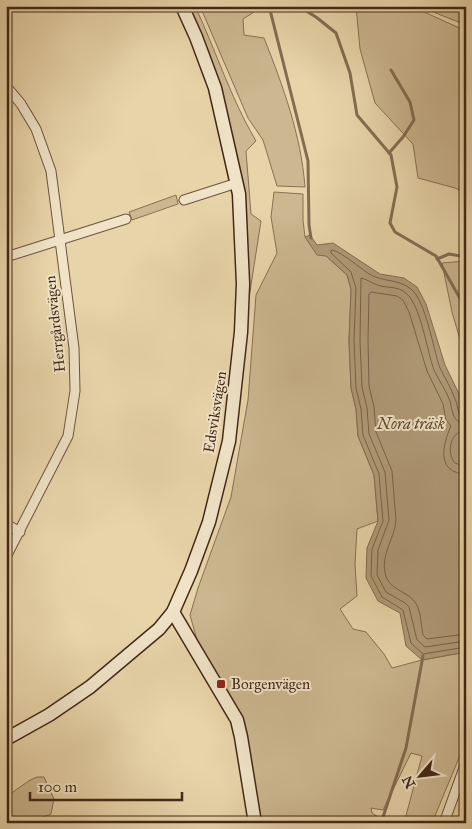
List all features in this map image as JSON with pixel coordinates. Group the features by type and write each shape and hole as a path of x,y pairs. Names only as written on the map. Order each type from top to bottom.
{"street":[{"name":"Edsviksvägen","path":"6,739 49,716 90,687 159,629 173,612 209,522 229,441 238,368 243,284 242,233 238,183 215,88 182,6"},
{"name":"Herrgårdsvägen","path":"6,86 32,121 52,171 59,240 74,348 75,391 68,436 6,556"},
{"path":"184,200 238,183"},
{"path":"6,257 126,219"},
{"path":"6,524 20,532"},
{"path":"173,612 237,720 255,823"},
{"path":"444,823 466,762"}],"shaded area":[{"path":"188,6 195,6 231,92 256,141 246,151 251,214 261,221 249,298 244,191 221,87 206,46"},
{"path":"200,6 257,6 259,9 243,19 244,35 264,38 295,130 300,149 305,187 277,186 263,140 248,118"},
{"path":"356,6 411,6 466,31 466,193 418,178 413,144 375,103 360,49"},
{"path":"418,6 466,6 466,25"},
{"path":"274,192 303,194 305,237 347,275 351,289 349,341 351,388 356,409 358,436 374,475 378,521 357,529 355,564 357,596 340,609 353,629 366,632 384,654 392,668 466,652 466,741 432,823 404,823 422,756 411,753 383,810 371,808 372,813 384,821 383,823 261,823 245,737 235,704 197,640 190,615 231,497 248,400 256,295 277,253 271,217"},
{"path":"176,195 178,204 132,220 129,212"},
{"path":"466,261 466,360 452,312 442,263"},
{"path":"37,777 44,777 54,799 51,814 29,821 6,823 6,804 9,797 17,789"}],"water":[{"name":"Nora träsk","path":"310,235 317,245 333,243 380,274 404,278 417,287 426,304 445,365 461,398 466,423 462,454 466,456 466,652 422,660 406,646 400,613 378,601 366,578 367,548 378,521 374,475 358,436 356,409 351,388 349,341 351,289 347,275 326,256 317,255 305,237"}],"waterway":[{"path":"269,6 308,161 311,238"},
{"path":"298,6 336,33 350,73 357,115 391,155 397,187 390,223 395,232 436,256 466,309"},
{"path":"389,153 414,120 410,102 391,70"},
{"path":"437,259 449,254 466,257"},
{"path":"461,398 466,397"},
{"path":"381,823 406,748 423,656"}],"place":[{"name":"Borgenvägen","path":"221,684"}]}
